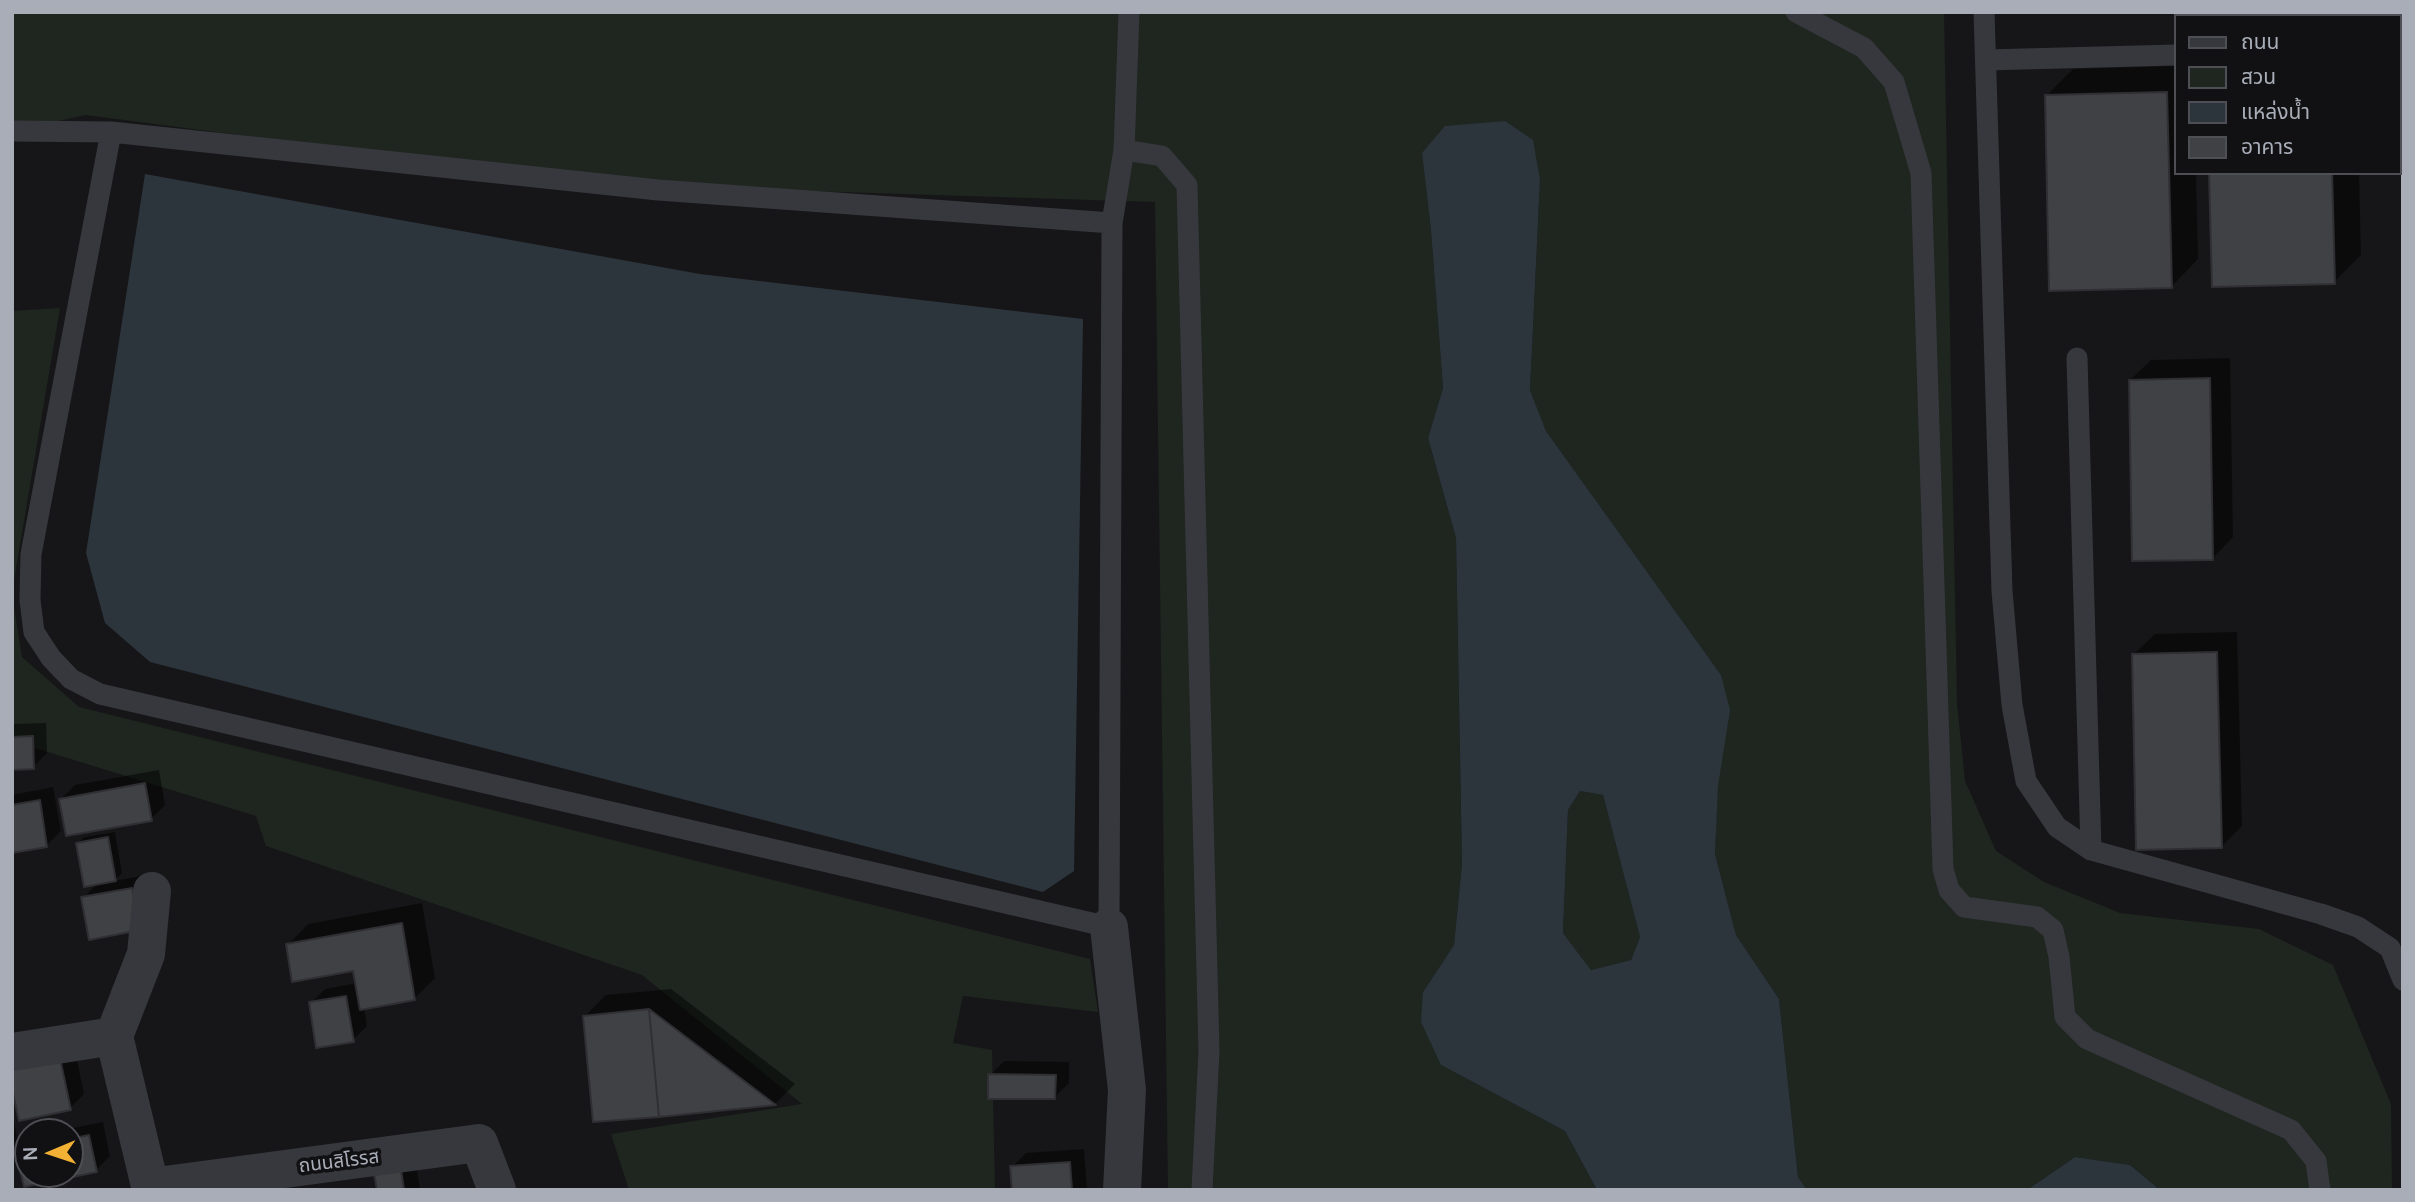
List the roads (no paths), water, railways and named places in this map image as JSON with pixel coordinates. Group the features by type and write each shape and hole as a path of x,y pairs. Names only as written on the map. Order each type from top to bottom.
{"street":[{"path":"150,1188 114,1036 146,954 152,891"},
{"path":"1109,927 1127,1090 1122,1190"},
{"path":"12,1052 114,1036"},
{"name":"ถนนสิโรรส","path":"150,1188 479,1143 497,1190"}],"lane":[{"path":"111,132 31,554 30,600 34,632 51,658 71,679 100,694 1109,927 1112,223 1124,150 1129,12"},
{"path":"1796,12 1864,48 1894,82 1921,173 1943,869 1949,890 1964,907 2037,917 2053,930 2059,957 2065,1017 2087,1039 2291,1130 2316,1161 2320,1190"},
{"path":"1984,12 2002,591 2012,705 2026,781 2057,827 2091,850 2321,914 2358,927 2390,948 2403,980"},
{"path":"1986,60 2174,55"},
{"path":"12,131 111,132 658,190 1112,223"},
{"path":"1124,150 1162,156 1187,186 1209,1051 1202,1190"},
{"path":"2077,358 2091,850"}],"water":[{"path":"1505,121 1533,140 1540,180 1530,390 1546,431 1721,675 1730,710 1718,786 1715,854 1736,935 1779,999 1798,1177 1807,1190 1597,1190 1565,1131 1441,1065 1421,1022 1423,992 1454,945 1462,864 1456,538 1428,438 1443,388 1422,153 1445,126","holes":["1580,791 1603,795 1640,937 1631,960 1591,970 1563,933 1568,810"]},
{"path":"145,174 700,274 1083,319 1074,871 1043,892 150,662 105,623 86,553"},
{"path":"2075,1157 2130,1165 2160,1190 2027,1190"}]}
